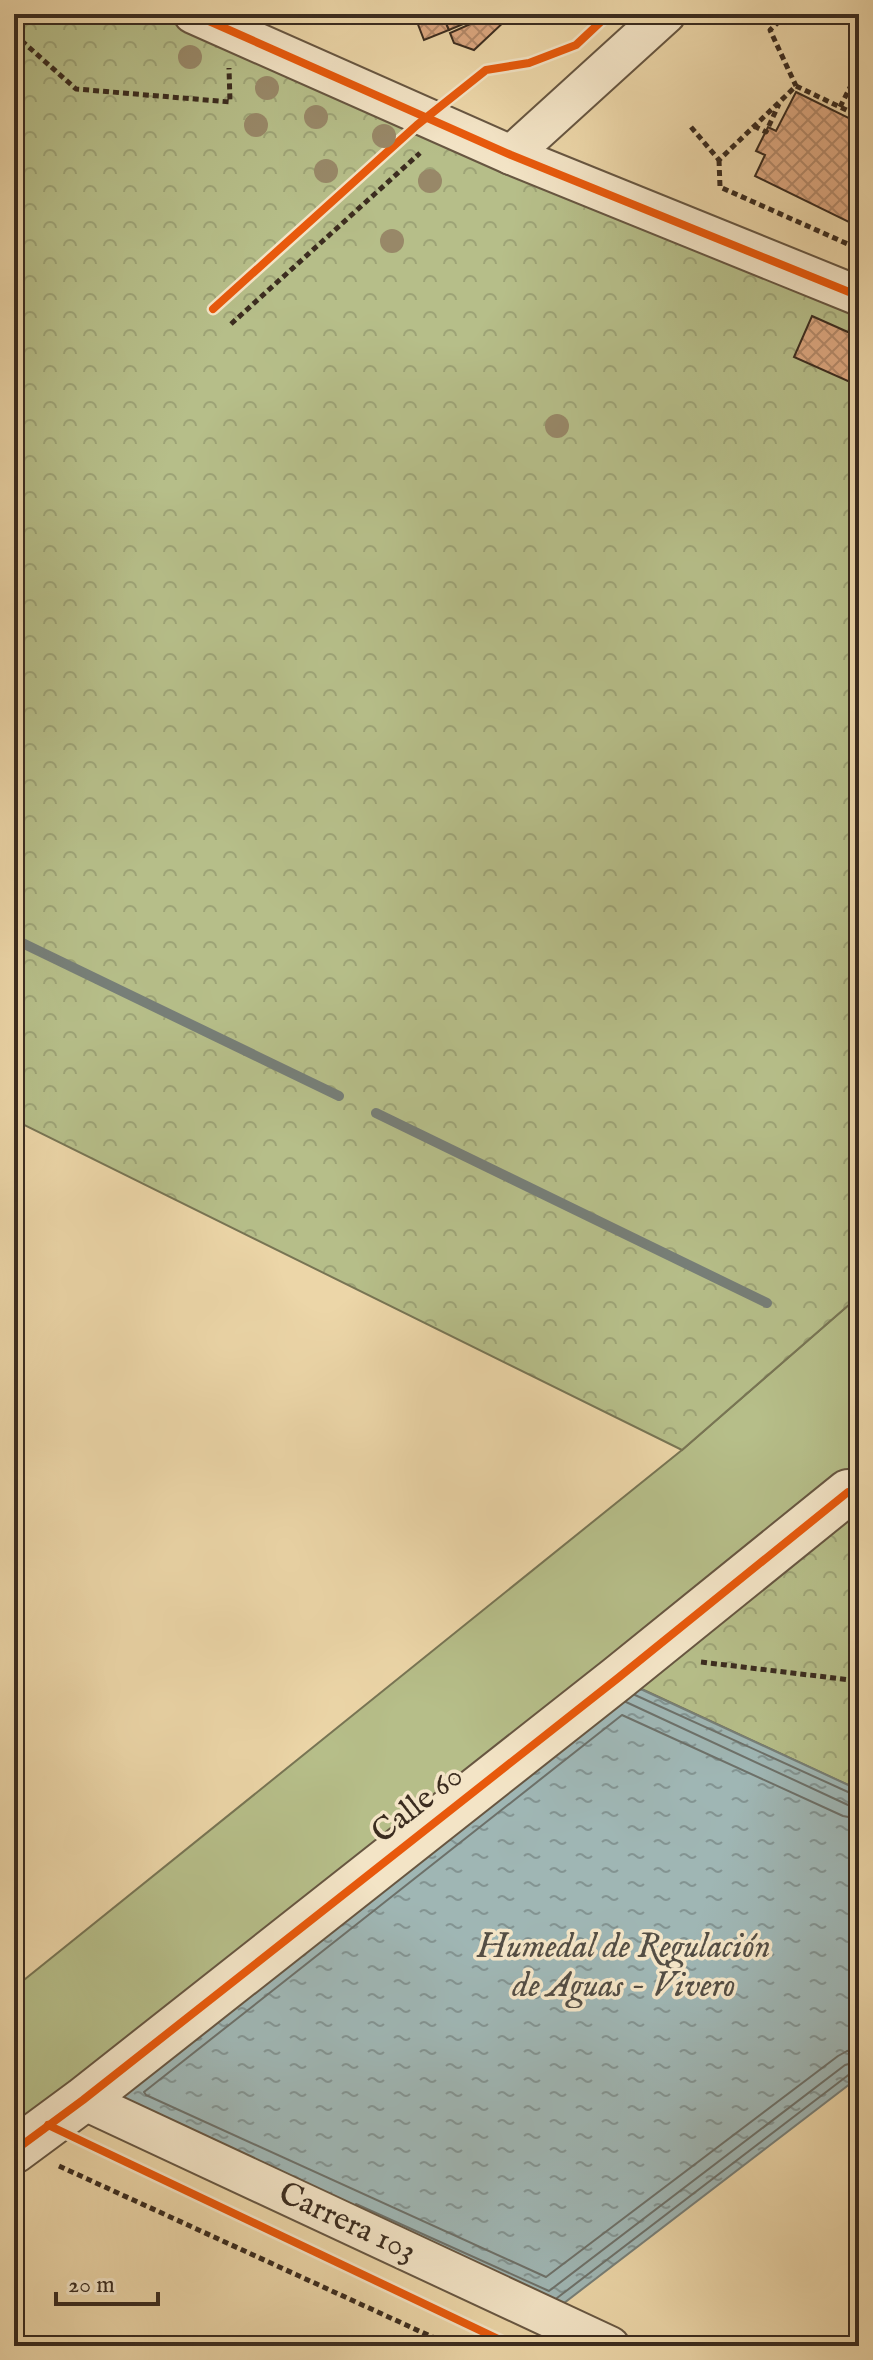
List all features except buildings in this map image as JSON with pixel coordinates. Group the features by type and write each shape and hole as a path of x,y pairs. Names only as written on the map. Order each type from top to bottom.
{"street":[{"path":"193,14 422,122 859,296"},
{"path":"511,155 666,14"},
{"name":"Calle 60","path":"32,2168 83,2100 853,1494"},
{"name":"Carrera 103","path":"83,2100 610,2346"}],"path":[{"path":"787,14 770,30 796,86 859,116"},
{"path":"14,34 76,89 230,102 229,64"},
{"path":"840,107 859,70"},
{"path":"719,160 796,86"},
{"path":"754,126 766,132 781,100"},
{"path":"231,324 439,135 422,122"},
{"path":"691,127 719,160 720,187 859,249"},
{"path":"688,1660 859,1681"},
{"path":"14,2200 32,2168 61,2165 452,2346"},
{"path":"850,2346 858,2329"}],"green space":[{"path":"14,14 193,14 859,296 859,1296 682,1450 14,1120"},
{"path":"859,1296 859,1481 14,2150 14,1988 682,1450"},
{"path":"859,1481 859,1790 618,1678"}],"water":[{"name":"Humedal de Regulación de Aguas - Vivero","path":"619,1679 859,1790 859,2077 551,2313 83,2100"}],"waterway":[{"path":"14,939 339,1096"},
{"path":"376,1113 767,1303"}],"cycle path":[{"path":"193,14 511,155 859,296"},
{"path":"213,309 417,125 486,70 529,63 576,45 609,14"},
{"path":"14,2151 618,1678 848,1492 859,1497"},
{"path":"48,2125 513,2346"}]}
